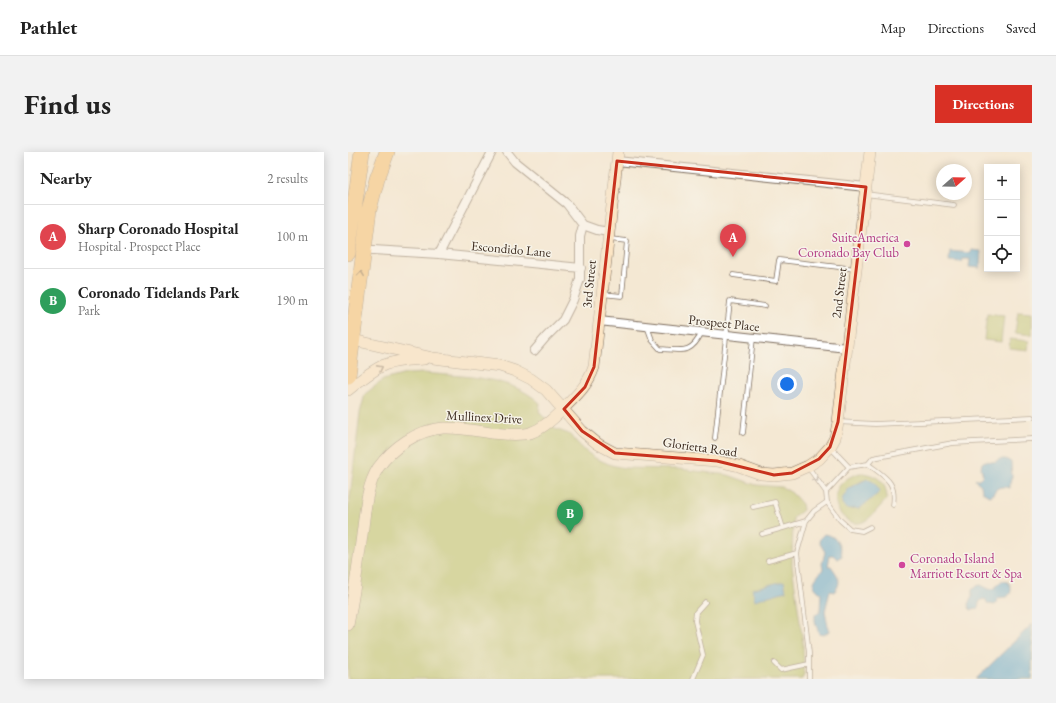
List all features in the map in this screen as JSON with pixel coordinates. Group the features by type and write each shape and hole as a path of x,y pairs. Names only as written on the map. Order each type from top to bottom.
{"highway":[{"path":"348,251 362,152"},
{"path":"348,376 369,210 377,178 387,152"}],"main road":[{"name":"2nd Street","path":"833,442 838,422 870,152"},
{"name":"3rd Street","path":"564,409 585,387 591,378 594,367 618,156"},
{"path":"353,340 432,358"},
{"path":"348,390 365,376 384,365 396,362 432,358"},
{"name":"Glorietta Road","path":"432,358 500,366 531,379 546,390 582,431 598,444 615,453 717,461 739,466 761,474 774,475 792,473 808,466 819,459 833,442"},
{"name":"Mullinex Drive","path":"348,625 366,504 372,481 378,469 391,453 406,441 420,433 444,428 518,435 530,433 539,429 555,418 564,409"}],"street":[{"path":"439,254 492,152"},
{"path":"507,152 515,162 567,204 583,225 609,236"},
{"path":"618,156 865,191"},
{"path":"534,351 563,320 573,300 580,279 580,236 583,225"},
{"name":"Escondido Lane","path":"373,250 439,254 581,268"},
{"name":"Prospect Place","path":"599,321 847,348"}],"lane":[{"path":"865,191 954,205"},
{"path":"602,294 622,296 627,241 609,236"},
{"path":"733,275 776,281 779,260 856,269"},
{"path":"715,438 730,301 765,306"},
{"path":"646,326 652,340 660,349 685,350 693,347 698,341 702,332"},
{"path":"743,433 753,338"},
{"path":"838,422 875,424 1032,417"},
{"path":"868,464 873,458 953,443 1032,439"},
{"path":"833,442 849,466"},
{"path":"826,492 849,466 868,464 887,478 892,486 895,495 893,505"},
{"path":"808,466 826,492 827,502 840,520 850,529 862,531 870,527"},
{"path":"753,507 775,502 783,528"},
{"path":"809,679 810,664 797,553 806,521 814,511 827,502"},
{"path":"762,534 806,521"},
{"path":"768,561 797,553"},
{"path":"694,679 703,655 695,621 696,612 705,602"},
{"path":"774,663 781,670 810,664"}],"highlighted area":[{"path":"617,161 866,187 838,422 830,447 819,459 792,473 774,475 717,461 615,453 582,431 564,409 585,387 594,367"}],"green space":[{"path":"1018,312 1032,313 1032,335 1015,333"},
{"path":"987,314 1004,316 1001,342 984,340"},
{"path":"1010,339 1029,341 1028,350 1009,348"},
{"path":"424,373 485,379 514,387 528,394 540,403 539,412 555,429 569,434 584,450 595,458 611,465 624,468 679,469 728,475 756,485 782,487 792,493 802,504 803,510 793,518 792,565 803,643 804,675 802,679 348,679 348,514 360,413 365,394 383,380 406,374"},
{"path":"860,473 871,475 880,480 885,488 887,499 874,514 865,521 857,523 848,521 837,507 836,497 838,488 846,479","holes":["863,480 859,509 854,507 847,491 850,487"]}],"water":[{"path":"971,250 981,251 980,268 969,267 970,259 963,259 962,262 949,261 950,251 970,253"},
{"path":"1000,459 1006,459 1011,462 1012,476 1010,488 1000,487 989,496 982,492 981,485 975,480 979,479 983,475 981,468 982,463 985,461 994,462"},
{"path":"867,479 875,484 880,492 859,509 849,509 845,507 842,504 842,499 849,488"},
{"path":"824,534 832,536 835,539 839,545 842,556 837,559 833,555 830,555 828,566 831,566 834,570 839,582 834,592 830,591 825,611 829,631 824,635 819,634 815,621 815,615 820,611 821,593 815,587 814,581 823,569 822,564 825,552 819,542 820,538"},
{"path":"784,581 786,591 755,600 752,589"},
{"path":"1003,581 1008,582 1010,585 1010,594 1006,597 998,598 995,605 988,604 985,599 981,600 978,609 971,610 969,608 968,604 972,597 972,590 976,586 981,585 989,589 994,589"},
{"path":"1032,624 1032,679 976,679"}],"place":[{"name":"SuiteAmerica Coronado Bay Club","path":"907,244"},
{"name":"Sharp Coronado Hospital","path":"733,257"},
{"name":"Coronado Tidelands Park","path":"570,533"},
{"name":"Coronado Island Marriott Resort & Spa","path":"902,565"}]}
